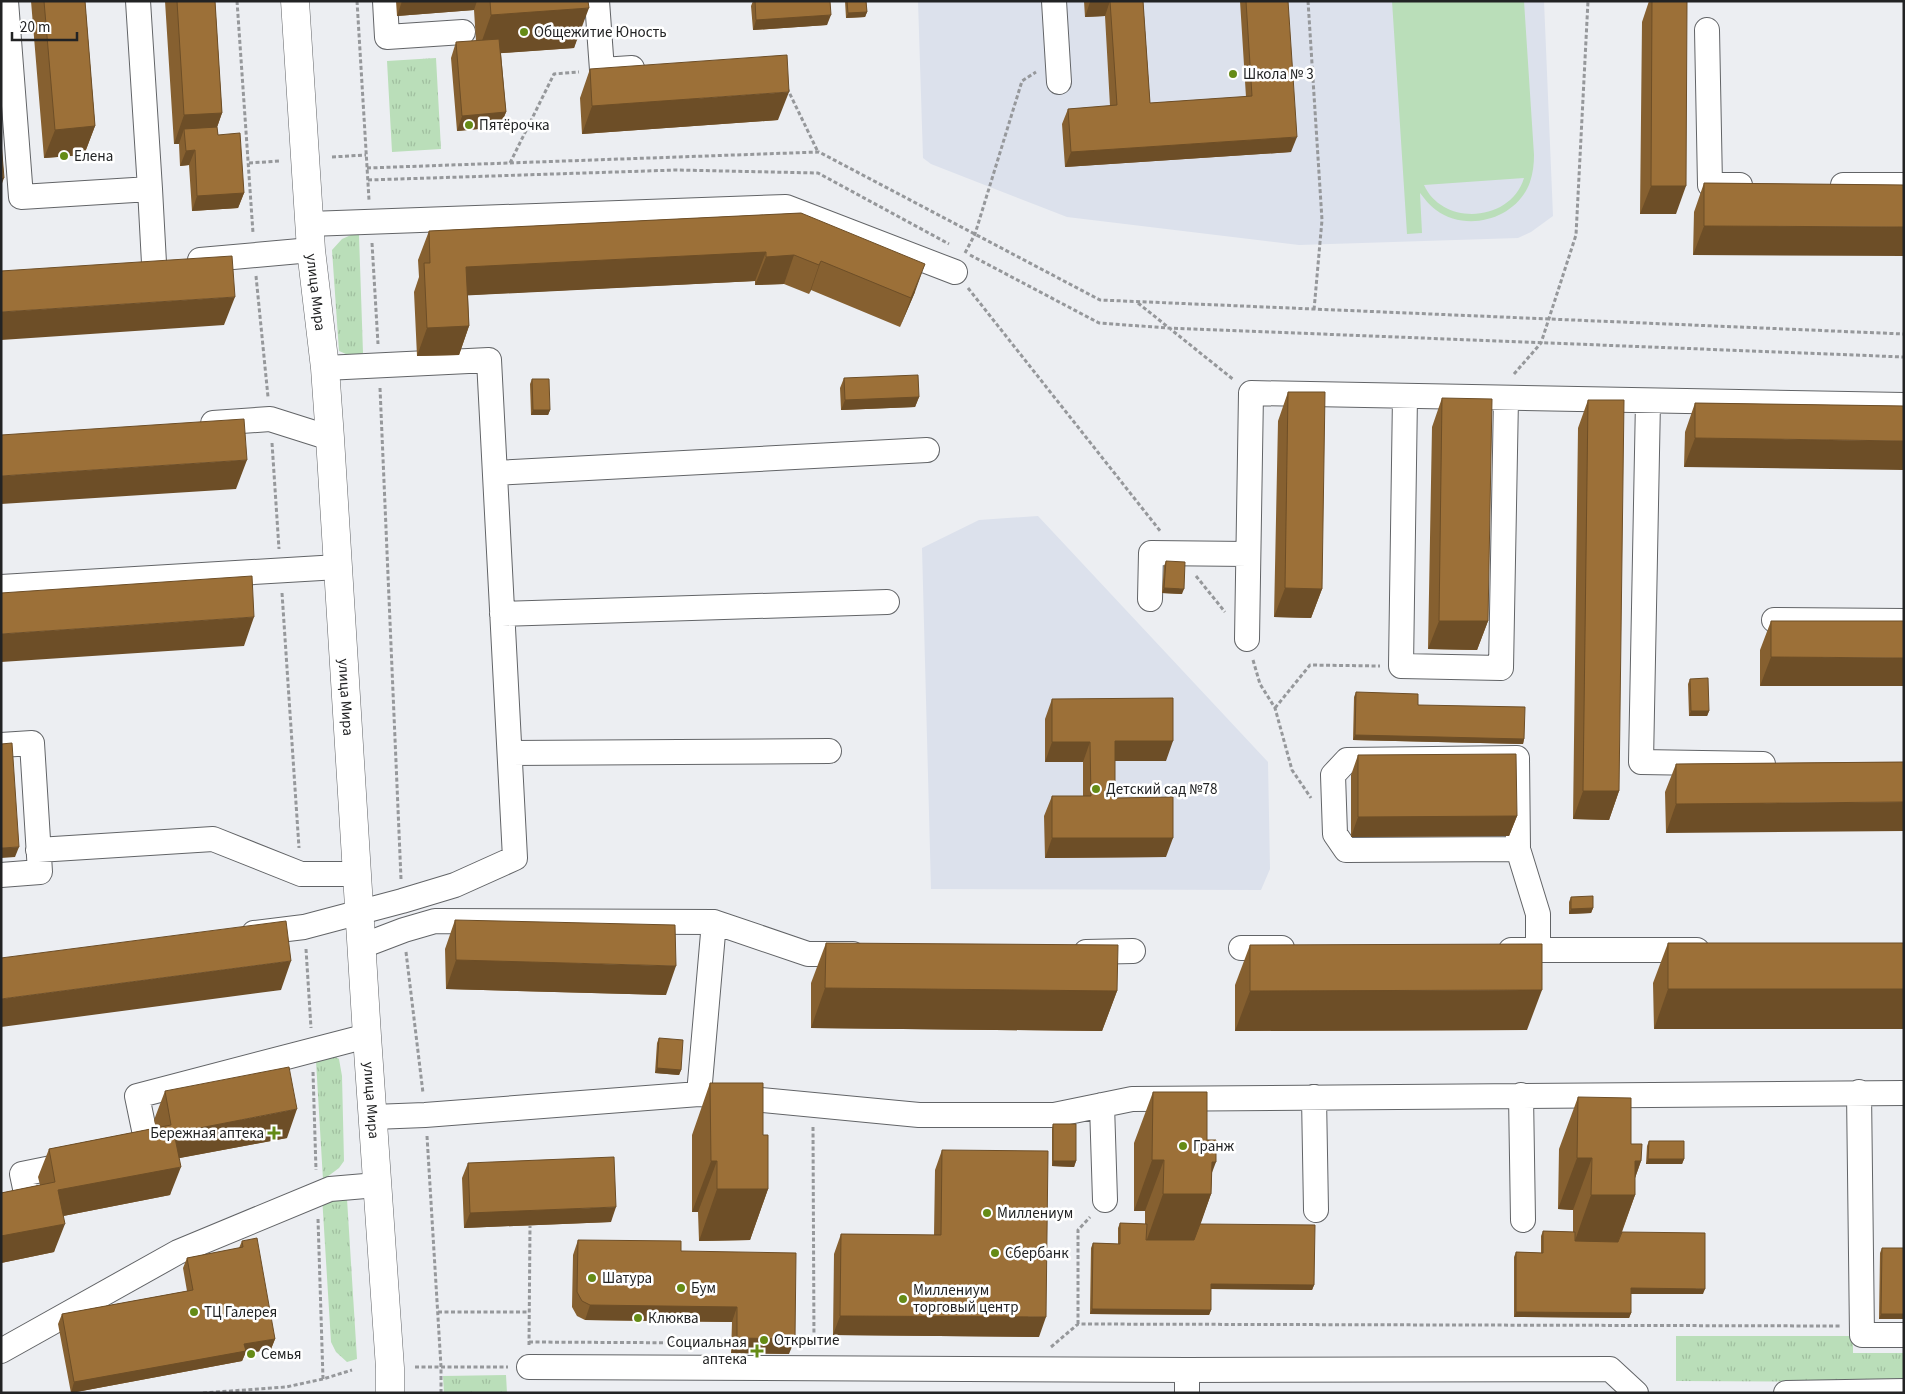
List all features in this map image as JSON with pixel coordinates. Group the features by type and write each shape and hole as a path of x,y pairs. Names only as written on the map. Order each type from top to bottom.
{"main road":[{"name":"улица Мира","path":"295,1 311,250 325,368 330,438 367,1036 390,1368 390,1393"}],"street":[{"path":"6,1 9,131 22,197 150,189"},
{"path":"138,1 150,189 145,264 311,250"},
{"path":"385,1 387,37 463,32"},
{"path":"598,1 602,70 650,67"},
{"path":"1054,1 1059,82"},
{"path":"1707,30 1710,185 1758,185"},
{"path":"1817,185 1904,185"},
{"path":"309,224 786,207 960,262"},
{"path":"236,936 304,927 402,901 455,885 515,858 489,360 325,368"},
{"path":"1247,639 1251,392 1904,405"},
{"path":"1405,396 1401,666 1501,668 1500,398"},
{"path":"1648,401 1641,762 1787,764"},
{"path":"191,424 270,419 330,438"},
{"path":"495,473 927,450"},
{"path":"1150,599 1151,553 1248,554"},
{"path":"1,586 338,567"},
{"path":"502,614 887,602"},
{"path":"1774,620 1904,621"},
{"path":"1,745 32,743 40,872 1,874"},
{"path":"510,753 829,751"},
{"path":"1518,849 1346,850 1335,834 1333,775 1347,760 1517,758 1518,849 1538,914 1538,950"},
{"path":"38,850 213,839 301,874 357,874"},
{"path":"362,946 404,930 435,921 714,922 808,954 877,954"},
{"path":"698,1094 714,922"},
{"path":"1241,948 1300,948"},
{"path":"1488,949 1716,950"},
{"path":"1064,952 1133,951"},
{"path":"119,1155 148,1149 137,1096 367,1036"},
{"path":"1859,1092 1862,1335 1904,1335"},
{"path":"373,1117 426,1115 698,1094 919,1114 1054,1115 1132,1099 1904,1093"},
{"path":"1521,1095 1523,1220"},
{"path":"1314,1097 1316,1210"},
{"path":"1102,1105 1105,1200"},
{"path":"1,1212 29,1207 22,1174 90,1160"},
{"path":"1,1351 178,1252 330,1189 377,1186"},
{"path":"529,1360 1187,1381 1610,1369 1636,1393"},
{"path":"1786,1393 1904,1391"}],"path":[{"path":"237,1 254,256 270,419 301,874"},
{"path":"357,1 379,364 402,901"},
{"path":"1308,1 1322,220 1314,310"},
{"path":"1500,398 1541,343 1576,235 1588,1"},
{"path":"960,262 975,234 1022,81 1058,58"},
{"path":"510,163 554,74 602,70"},
{"path":"785,83 818,152"},
{"path":"367,168 818,152 1100,300 1904,334"},
{"path":"332,157 366,155"},
{"path":"248,163 280,161"},
{"path":"368,180 677,170 818,173 957,247"},
{"path":"960,262 1099,323 1168,328 1904,357"},
{"path":"960,262 1179,553 1247,639 1260,684 1275,708 1292,770 1314,802"},
{"path":"1137,302 1251,392"},
{"path":"1275,708 1310,665 1401,666"},
{"path":"304,927 312,1050 323,1379"},
{"path":"404,930 426,1115 441,1393"},
{"path":"812,1105 814,1369"},
{"path":"415,1367 441,1367 529,1360 530,1226"},
{"path":"1078,1230 1078,1324 1862,1326"},
{"path":"438,1312 529,1312"},
{"path":"529,1342 713,1343"},
{"path":"203,1393 286,1386 323,1379 352,1370"},
{"path":"286,1386 286,1393"}],"shaded area":[{"name":"Школа № 3","path":"918,1 1544,1 1553,216 1531,232 1518,238 1299,245 1067,217 931,164 923,158"},
{"path":"1038,516 1268,762 1270,869 1261,890 931,889 922,548 979,520"}],"green space":[{"path":"1392,1 1524,1 1534,155 1530,182 1524,195 1503,213 1476,221 1462,221 1448,217 1436,210 1420,193 1422,233 1407,234","holes":["1524,178 1517,193 1506,204 1492,211 1476,214 1461,213 1446,208 1433,199 1424,185"]},
{"path":"436,58 441,149 392,152 387,61"},
{"path":"351,235 359,235 363,353 354,356 339,351 332,250 342,239"},
{"path":"331,1054 339,1059 342,1076 344,1161 339,1168 323,1180 316,1061"},
{"path":"322,1196 347,1199 357,1359 347,1362 336,1352 331,1342"},
{"path":"1676,1336 1853,1336 1853,1353 1904,1353 1904,1382 1676,1381"},
{"path":"506,1375 507,1393 444,1393 443,1376"}],"building":[{"path":"44,1 85,1 95,126 55,130"},
{"path":"177,1 215,1 222,113 184,115"},
{"path":"490,1 588,1 589,8 491,15"},
{"path":"755,1 830,1 831,15 756,20"},
{"path":"847,1 866,1 867,12 848,13"},
{"path":"1110,1 1143,1 1150,103 1252,96 1246,1 1288,1 1297,137 1071,152 1068,109 1117,105"},
{"path":"1652,1 1687,1 1686,186 1651,186"},
{"path":"499,39 506,112 462,116 456,42"},
{"path":"787,55 789,92 592,106 590,69"},
{"path":"217,127 218,135 240,133 244,193 197,196 195,150 186,151 184,129"},
{"path":"1,142 4,178 1,179"},
{"path":"1704,183 1904,185 1904,227 1704,226"},
{"path":"801,213 925,264 911,298 821,261 819,265 794,255 766,257 766,252 466,267 469,326 427,328 424,263 430,263 429,231"},
{"path":"232,256 235,297 1,312 1,271"},
{"path":"918,375 919,397 845,400 844,378"},
{"path":"532,379 549,379 550,410 533,410"},
{"path":"1288,392 1325,392 1322,589 1285,588"},
{"path":"1442,398 1492,399 1488,621 1439,621"},
{"path":"1588,400 1624,400 1619,791 1583,791"},
{"path":"1695,403 1904,406 1904,441 1695,438"},
{"path":"244,419 247,460 1,476 1,435"},
{"path":"1166,561 1185,562 1184,589 1164,588"},
{"path":"252,576 254,617 1,634 1,593"},
{"path":"1771,621 1904,621 1904,658 1771,657"},
{"path":"1708,678 1709,711 1691,711 1690,679"},
{"path":"1356,692 1418,694 1418,705 1525,707 1524,739 1355,735"},
{"path":"1173,698 1173,741 1115,741 1115,798 1173,797 1173,838 1052,838 1052,796 1091,796 1090,742 1052,742 1052,699"},
{"path":"12,743 19,847 1,848 1,744"},
{"path":"1516,754 1517,816 1358,817 1358,755"},
{"path":"1904,762 1904,802 1676,804 1676,764"},
{"path":"1593,896 1593,908 1571,909 1571,897"},
{"path":"455,920 675,925 676,966 456,960"},
{"path":"286,921 291,961 1,999 1,958"},
{"path":"826,943 1118,945 1117,991 825,988"},
{"path":"1668,943 1904,943 1904,989 1668,989"},
{"path":"1542,944 1542,990 1250,991 1250,945"},
{"path":"659,1038 683,1040 681,1070 657,1068"},
{"path":"289,1067 297,1109 174,1133 181,1167 58,1190 65,1224 1,1236 1,1193 55,1182 49,1149 171,1125 165,1091"},
{"path":"710,1083 763,1083 763,1135 768,1135 768,1189 717,1189 717,1161 711,1161"},
{"path":"1153,1092 1207,1092 1207,1140 1216,1140 1216,1162 1212,1162 1211,1194 1163,1194 1164,1160 1152,1160"},
{"path":"1578,1097 1631,1098 1631,1144 1642,1144 1641,1161 1635,1161 1635,1195 1591,1195 1592,1158 1577,1158"},
{"path":"1053,1124 1076,1124 1076,1161 1053,1161"},
{"path":"1649,1141 1684,1141 1684,1159 1648,1159"},
{"name":"Миллениум","path":"942,1150 1048,1151 1046,1317 840,1316 841,1234 941,1235"},
{"path":"614,1157 616,1207 470,1213 468,1163"},
{"path":"1120,1223 1147,1224 1146,1240 1194,1240 1200,1224 1315,1225 1314,1285 1211,1284 1211,1310 1092,1309 1093,1243 1120,1244"},
{"path":"1543,1231 1575,1232 1575,1241 1618,1242 1622,1232 1705,1233 1705,1289 1631,1288 1631,1313 1516,1312 1516,1252 1543,1253"},
{"name":"ТЦ Галерея","path":"257,1238 275,1339 244,1344 246,1351 74,1382 62,1314 193,1290 187,1258 243,1247 242,1241"},
{"name":"Бум","path":"578,1240 681,1241 681,1251 796,1253 795,1339 737,1338 737,1307 590,1305 582,1301 577,1292"},
{"path":"1882,1248 1904,1248 1904,1314 1881,1314"}],"place":[{"name":"Общежитие Юность","path":"524,32"},
{"name":"Школа № 3","path":"1233,74"},
{"name":"Пятёрочка","path":"469,125"},
{"name":"Елена","path":"64,156"},
{"name":"Детский сад №78","path":"1096,789"},
{"name":"Бережная аптека","path":"274,1133"},
{"name":"Гранж","path":"1183,1146"},
{"name":"Миллениум","path":"987,1213"},
{"name":"Сбербанк","path":"995,1253"},
{"name":"Шатура","path":"592,1278"},
{"name":"Бум","path":"681,1288"},
{"name":"Миллениум торговый центр","path":"903,1299"},
{"name":"ТЦ Галерея","path":"194,1312"},
{"name":"Клюква","path":"638,1318"},
{"name":"Открытие","path":"764,1340"},
{"name":"Социальная аптека","path":"757,1351"},
{"name":"Семья","path":"251,1354"}]}
